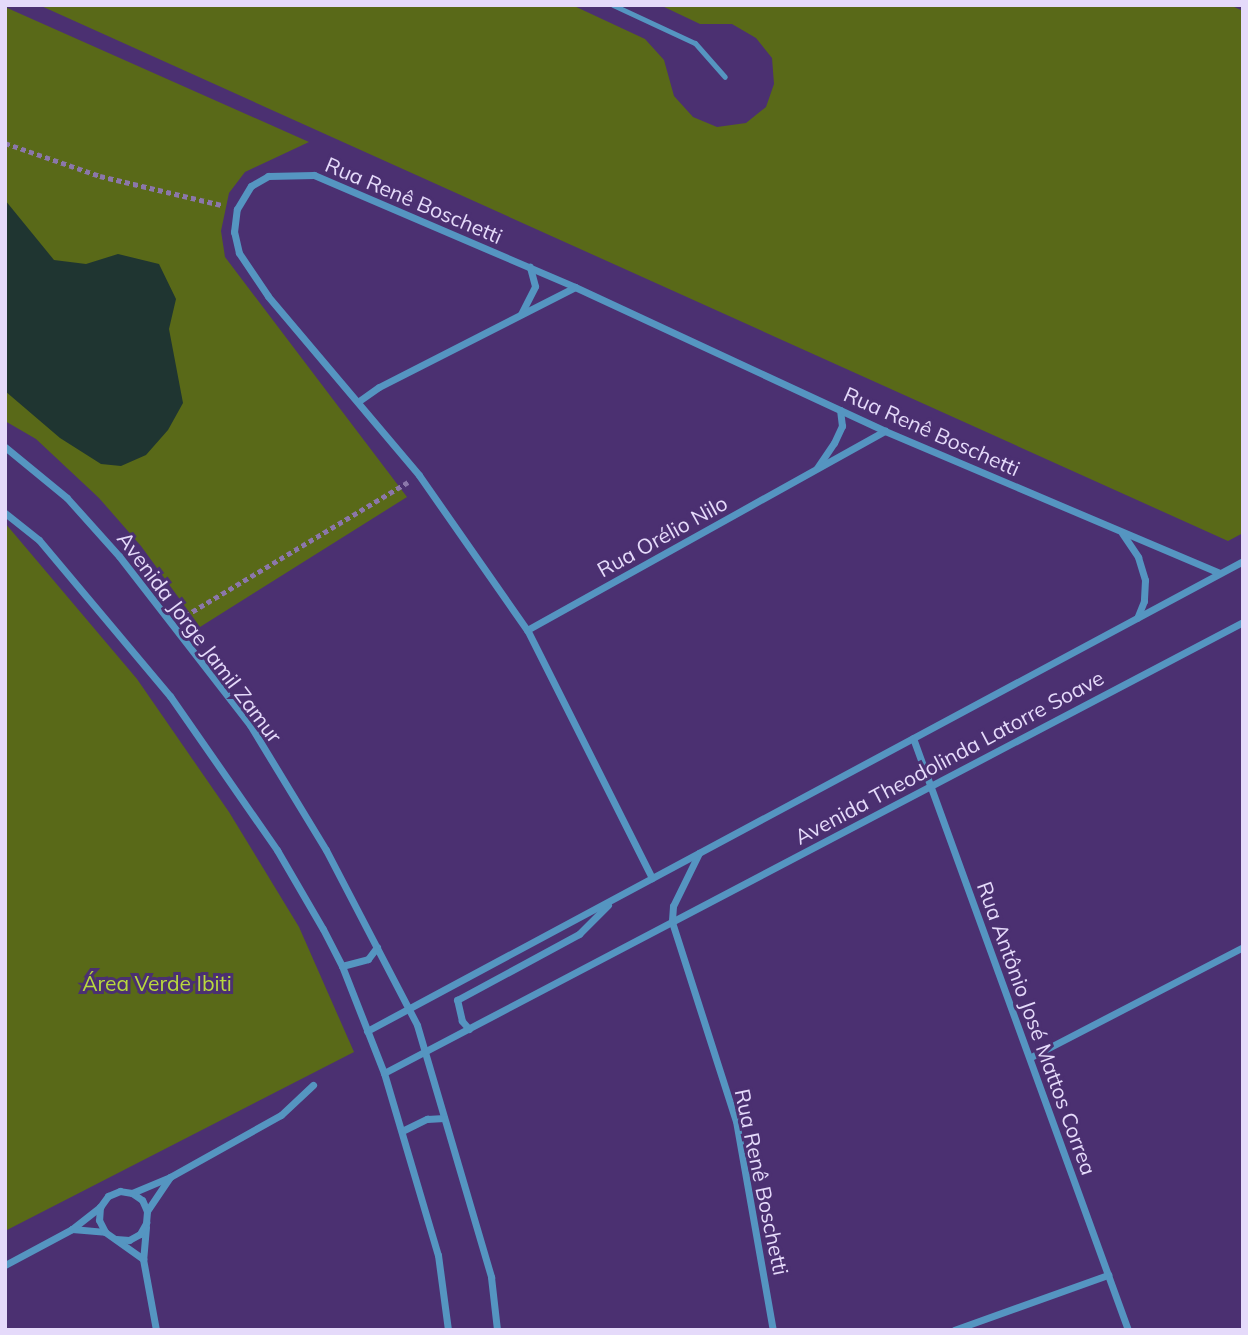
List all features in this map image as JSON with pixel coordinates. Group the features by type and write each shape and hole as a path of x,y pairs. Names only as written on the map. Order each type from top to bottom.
{"street":[{"name":"Rua Renê Boschetti","path":"237,209 251,186 268,176 314,175 575,287 885,431 1219,573"},
{"path":"237,209 234,232 239,253 268,296 419,475 527,630 652,878"},
{"path":"521,314 535,286 530,267"},
{"path":"359,401 379,387 575,287"},
{"name":"Rua Orélio Nilo","path":"814,471 834,443 842,426 840,410"},
{"name":"Rua Orélio Nilo","path":"527,630 885,431"},
{"name":"Avenida Jorge Jamil Zamur","path":"5,447 67,498 119,556 250,725 326,850 409,1009 425,1052 491,1276 497,1330"},
{"path":"5,513 39,540 170,696 277,850 342,966 384,1073 402,1131 438,1255 448,1330"},
{"path":"1122,532 1138,558 1145,580 1144,601 1137,618"},
{"name":"Avenida Theodolinda Latorre Soave","path":"367,1031 1243,561"},
{"name":"Avenida Theodolinda Latorre Soave","path":"384,1073 1243,622"},
{"name":"Rua Antônio José Mattos Correa","path":"913,738 1128,1330"},
{"path":"672,922 673,906 699,853"},
{"name":"Avenida Theodolinda Latorre Soave","path":"469,1029 462,1021 457,1000 579,934 613,899"},
{"name":"Rua Renê Boschetti","path":"672,922 736,1122 773,1330"},
{"path":"342,966 368,959 377,947"},
{"path":"1031,1057 1243,947"},
{"path":"132,1193 170,1177 281,1115 313,1086"},
{"path":"402,1131 427,1119 444,1118"},
{"path":"147,1211 170,1177"},
{"path":"5,1265 72,1229 100,1207 108,1196 120,1191 132,1193 142,1200 147,1211 143,1259 156,1330"},
{"path":"100,1207 99,1220 104,1232"},
{"path":"116,1239 129,1240 140,1234 146,1223"},
{"path":"72,1229 104,1232 143,1259"},
{"path":"954,1330 1108,1275"}],"lane":[{"path":"613,5 695,43 725,77"}],"path":[{"path":"5,143 100,176 237,209"},
{"path":"172,624 419,475"}],"green space":[{"path":"39,5 572,5 645,39 664,60 674,96 693,117 717,127 746,123 766,107 774,84 772,58 756,38 732,24 700,24 660,5 1230,5 1243,11 1243,533 1228,541"},
{"path":"5,7 309,142 245,172 229,193 221,231 225,257 407,497 200,627 141,546 99,498 36,439 5,421"},
{"name":"Área Verde Ibiti","path":"5,523 137,679 229,812 299,927 354,1052 5,1231"}],"shaded area":[{"path":"5,200 54,260 86,264 118,254 159,264 176,299 169,329 183,403 168,430 146,455 121,466 101,464 60,438 5,391"}]}
